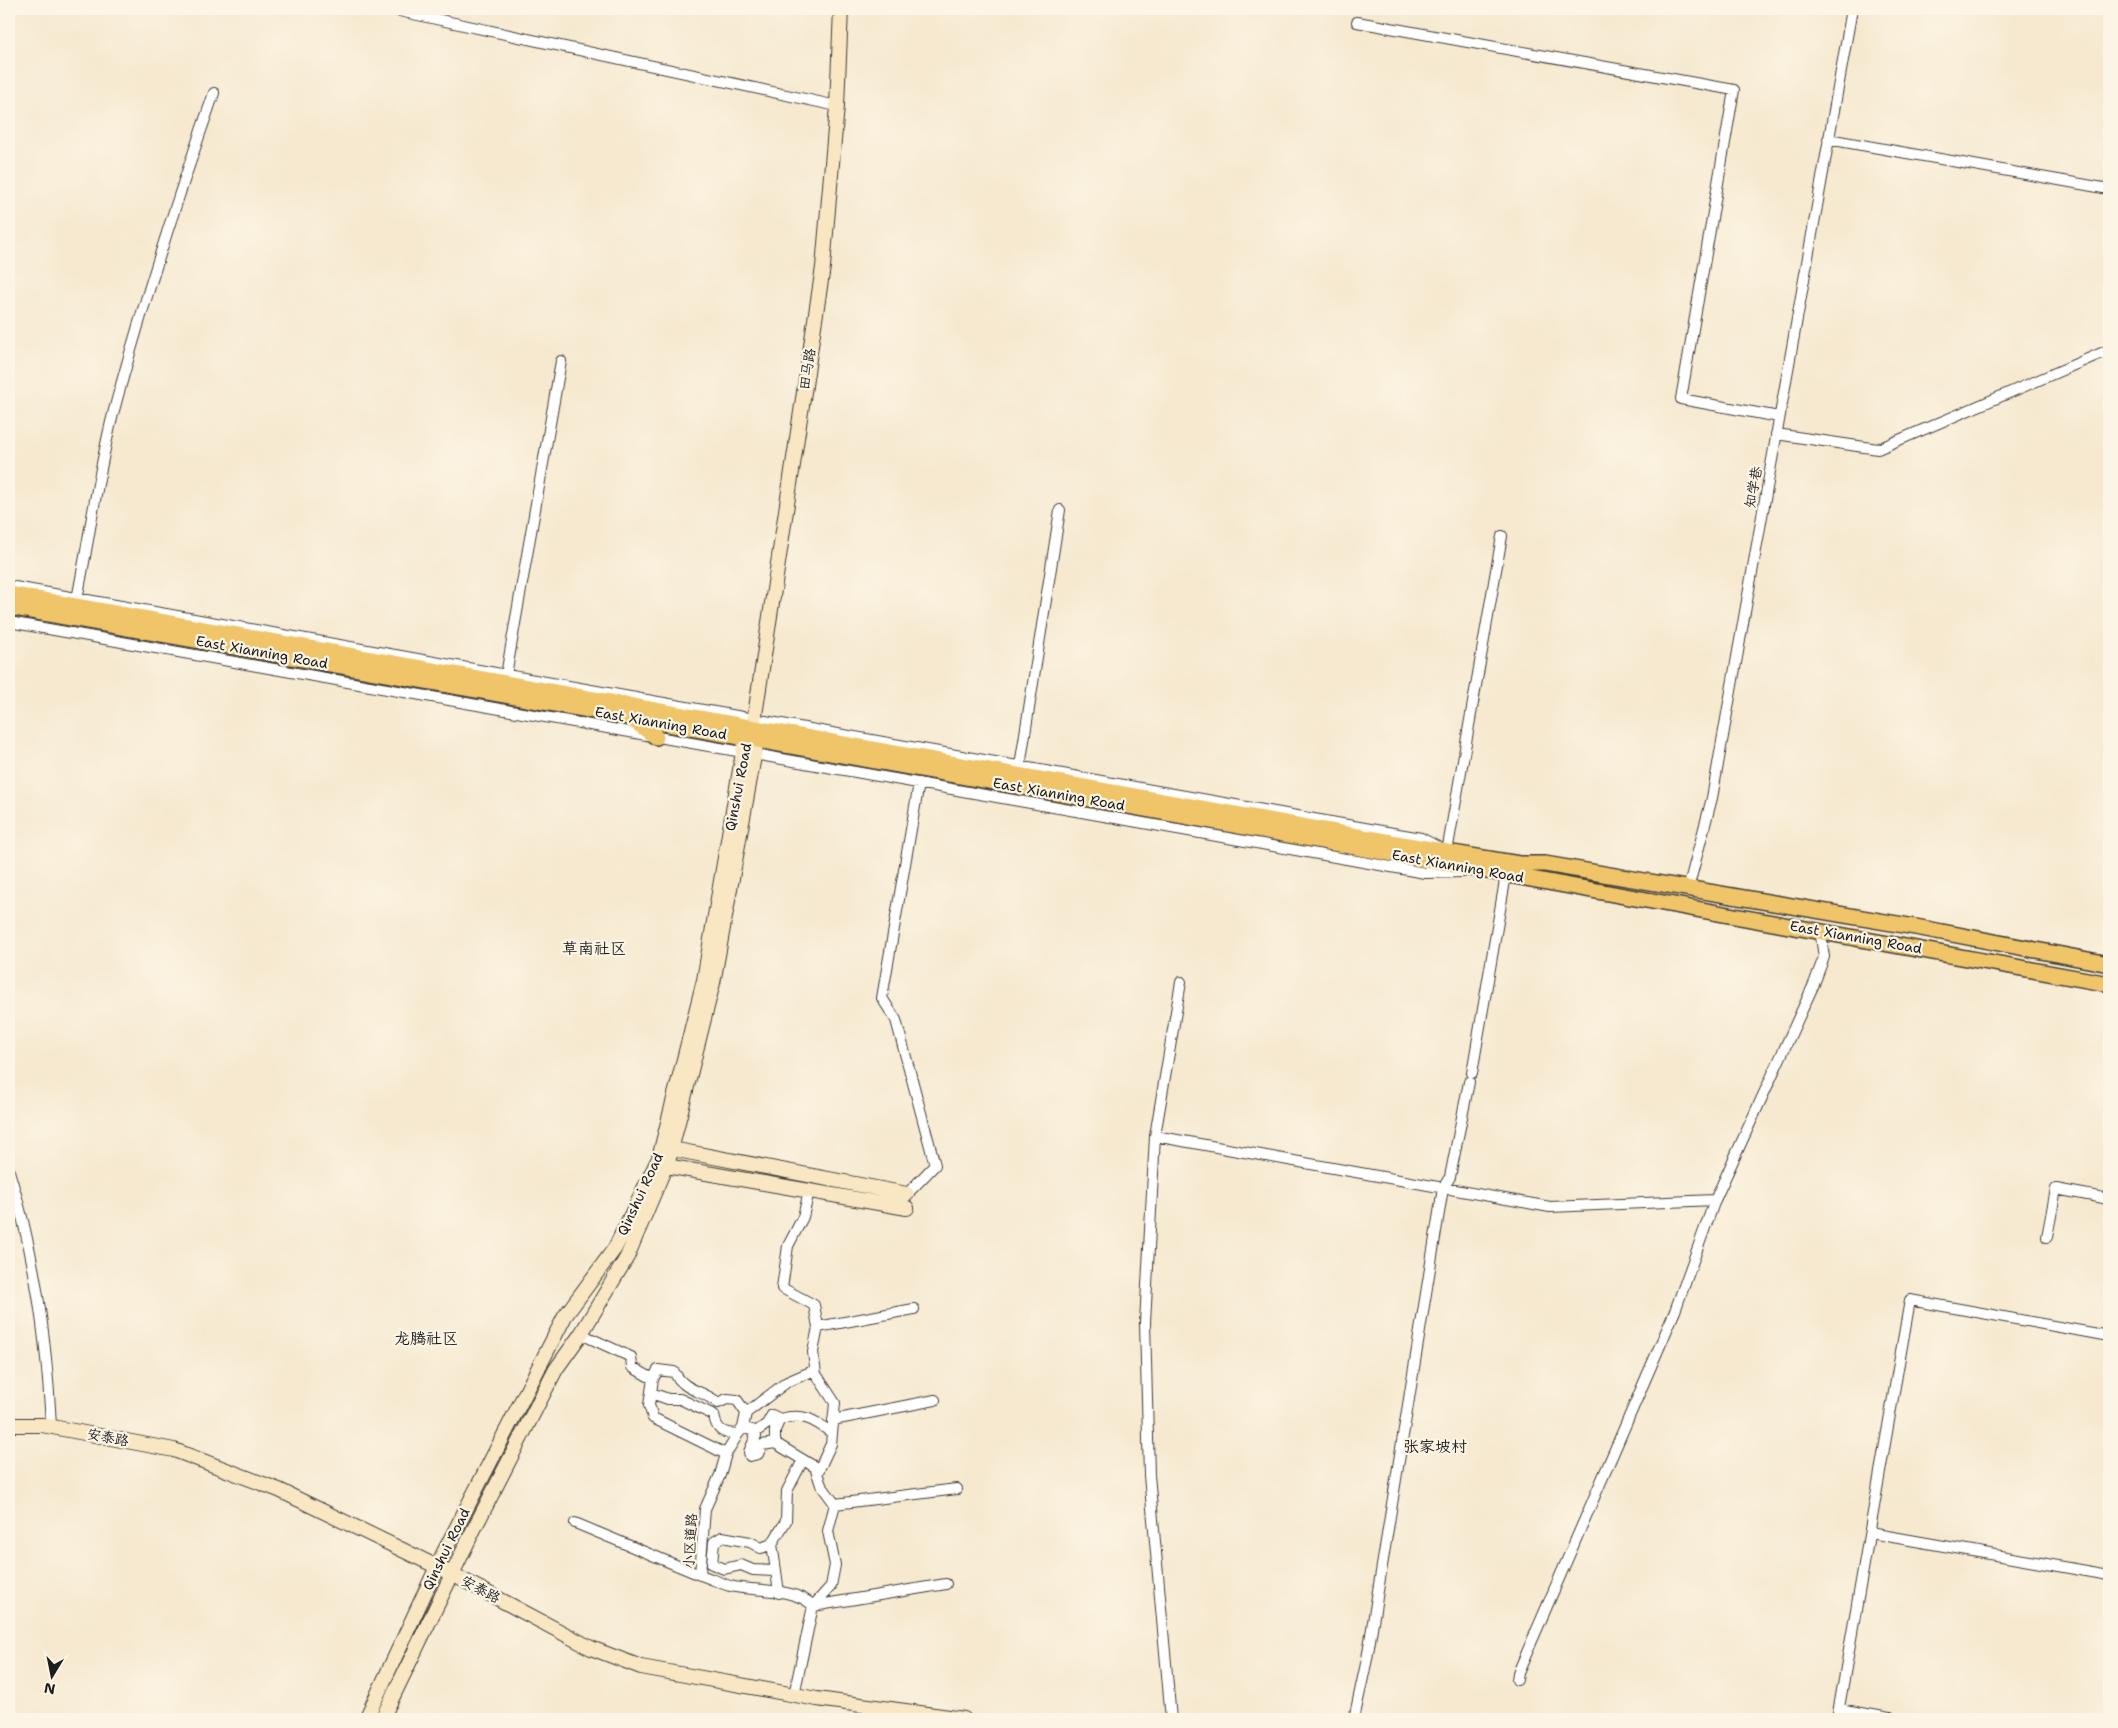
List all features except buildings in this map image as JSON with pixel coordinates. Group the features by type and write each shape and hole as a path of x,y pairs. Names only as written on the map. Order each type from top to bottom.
{"main road":[{"name":"East Xianning Road","path":"9,594 77,602 751,738 1483,871 1820,930 2109,984"},
{"name":"East Xianning Road","path":"9,607 627,717 1518,864 1545,864 1921,928 2109,964"},
{"path":"627,717 656,737"}],"street":[{"path":"390,9 837,106"},
{"name":"田马路","path":"751,738 823,266 837,106 841,9"},
{"name":"知学巷","path":"1688,889 1712,798 1852,9"},
{"path":"1357,22 1734,90 1681,400 1779,417"},
{"path":"77,602 93,507 113,415 174,208 214,93"},
{"path":"1828,139 2109,189"},
{"path":"1776,434 1878,449 2104,352 2109,355"},
{"path":"506,674 562,361"},
{"path":"1020,766 1060,510"},
{"path":"9,622 656,737 751,738 1020,766 1421,838 1447,852 1502,536"},
{"path":"9,586 77,602 506,674 919,783 1425,873 1483,871"},
{"name":"Qinshui Road","path":"382,1719 452,1574 559,1364 581,1334 626,1257 666,1166 672,1149 713,983 751,738"},
{"name":"Qinshui Road","path":"366,1719 437,1567 566,1316 615,1248 659,1158 704,980 751,738"},
{"path":"672,1149 907,1194 935,1165 896,1020 882,998 919,783"},
{"path":"1354,1719 1367,1659 1444,1188 1450,1177 1471,1078 1506,875"},
{"path":"1517,1680 1522,1664 1675,1311 1715,1200 1814,984 1824,957 1820,930"},
{"path":"1171,1719 1149,1475 1146,1323 1156,1136 1181,982"},
{"path":"1156,1136 1550,1207 1715,1200"},
{"path":"666,1166 907,1208"},
{"path":"9,1171 19,1203 35,1278 49,1378 51,1426"},
{"path":"812,1176 803,1217 788,1246 782,1288 814,1305 818,1327 813,1352 815,1370 835,1403 831,1444 817,1474"},
{"path":"2048,1237 2056,1189 2109,1199"},
{"path":"1895,1719 1838,1714 1910,1300 2109,1336"},
{"path":"818,1327 914,1309"},
{"path":"581,1334 631,1357 632,1367 653,1380"},
{"path":"718,1403 712,1398 682,1385 674,1372 658,1370 653,1380 649,1405 653,1418 726,1454"},
{"path":"741,1431 746,1413 787,1382 815,1370"},
{"path":"651,1393 668,1399 680,1399 714,1415"},
{"path":"746,1413 737,1400 727,1399 718,1403 714,1415 715,1426 720,1431 754,1433 767,1424 772,1415 780,1419 795,1415 815,1420 832,1433"},
{"path":"833,1420 935,1400"},
{"path":"775,1443 775,1430 780,1419"},
{"name":"安泰路","path":"9,1424 51,1426 174,1450 279,1490 452,1574 592,1648 641,1667 794,1695 964,1719"},
{"name":"小区道路","path":"741,1431 726,1454 720,1475 705,1510 700,1575 731,1586 806,1599 812,1606"},
{"path":"754,1433 756,1436 749,1452 750,1456 758,1454 762,1446 775,1443 815,1466 821,1485 834,1504 828,1531 835,1565 831,1586 812,1606 794,1695"},
{"path":"776,1571 753,1570 741,1565 724,1569 712,1564 714,1542 722,1537 750,1542 761,1548 772,1544 786,1521 787,1491 802,1460"},
{"path":"834,1504 957,1489"},
{"path":"575,1523 700,1575"},
{"path":"1870,1533 2109,1575"},
{"path":"772,1544 779,1593"},
{"path":"812,1606 946,1584"}],"district":[{"name":"草南社区","path":"594,948"},
{"name":"龙腾社区","path":"426,1338"},
{"name":"张家坡村","path":"1435,1446"}]}
